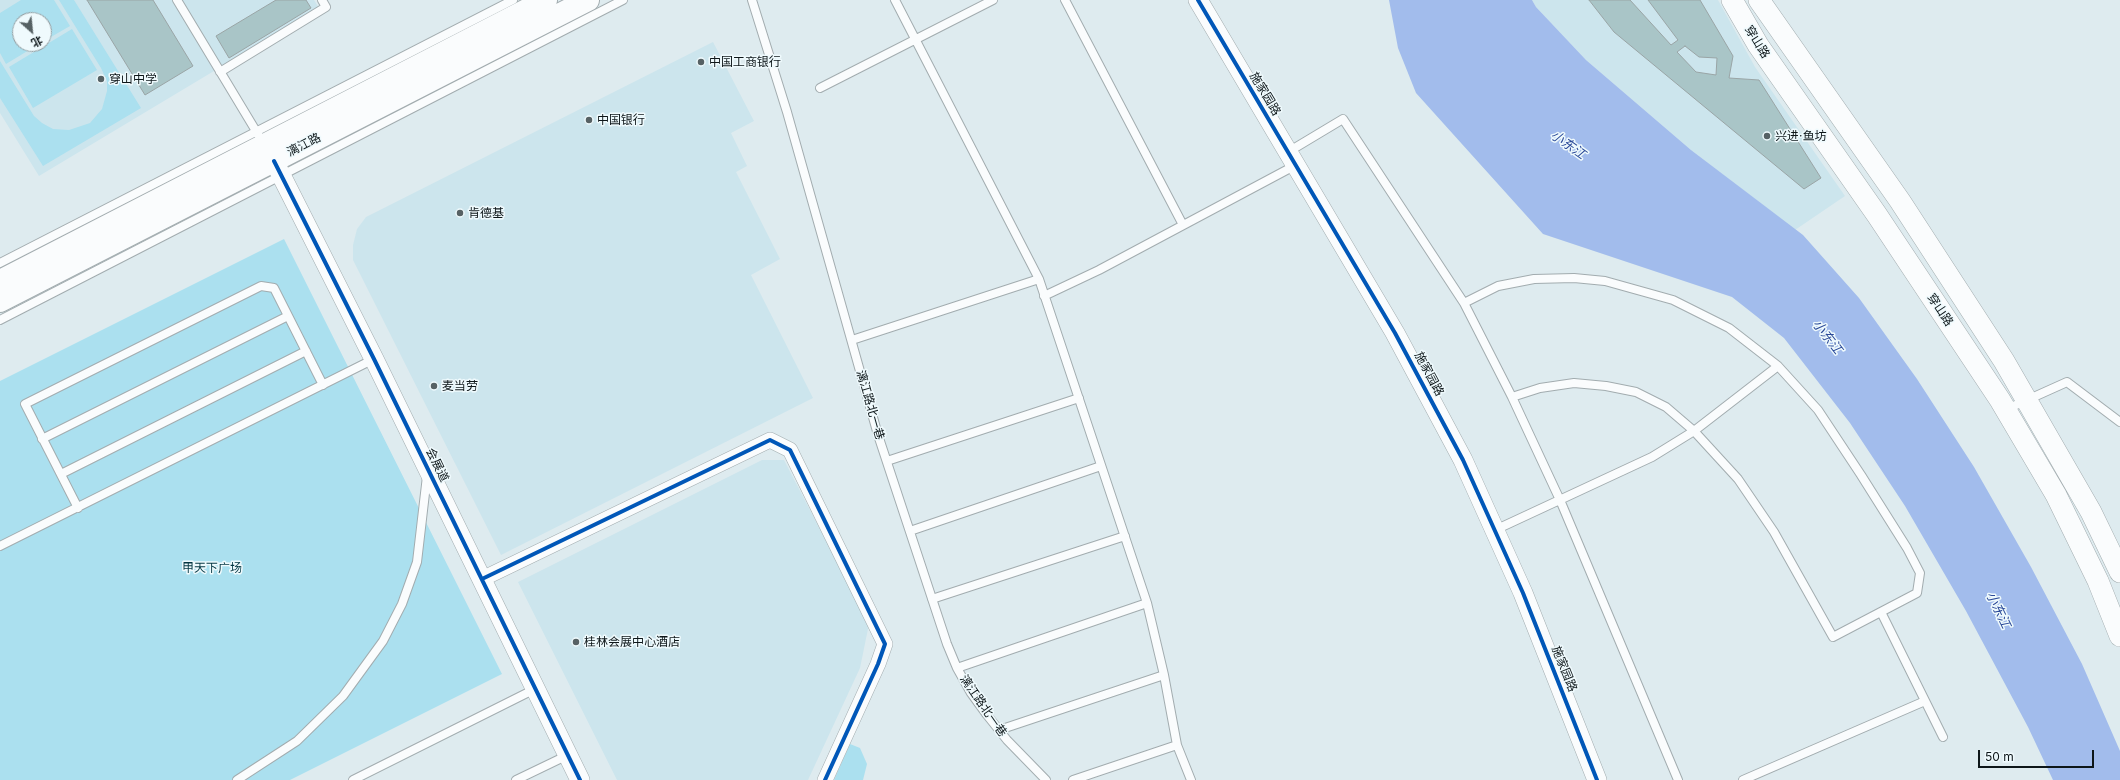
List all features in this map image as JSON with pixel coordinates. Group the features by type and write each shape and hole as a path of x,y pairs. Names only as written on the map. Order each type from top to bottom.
{"highway":[{"name":"漓江路","path":"0,302 269,153 536,12 588,0"},
{"name":"漓江路","path":"0,281 269,153"}],"main road":[{"name":"穿山路","path":"1732,0 1758,45 1877,215 2006,409 2056,494 2098,582 2120,636"},
{"name":"穿山路","path":"1759,0 1900,200 2004,361 2090,512 2120,572"}],"street":[{"name":"施家园路","path":"1198,0 1399,340 1463,460 1526,600 1597,780"},
{"name":"会展道","path":"269,153 374,359 580,780"},
{"path":"482,579 770,440 790,450 885,644 878,664 825,780"}],"lane":[{"path":"177,0 269,153"},
{"path":"220,72 326,8 322,0"},
{"path":"0,320 269,153 536,12 623,0"},
{"name":"漓江路北一巷","path":"752,0 787,112 887,461 932,599 957,668 970,693 999,730 1046,780"},
{"path":"895,0 1039,279 1146,603 1164,675 1177,746 1191,780"},
{"path":"820,88 992,0"},
{"path":"1064,0 1183,225"},
{"path":"1044,296 1183,225 1292,159 1343,119 1464,303 1512,397 1560,500 1678,780"},
{"path":"0,263 269,153"},
{"path":"1464,303 1498,286 1534,279 1574,278 1605,281 1673,300 1700,312 1729,328 1778,366 1805,395 1835,434 1907,548 1920,573 1917,593 1833,637 1794,566 1756,504 1738,479 1694,430 1666,407 1636,392 1606,386 1574,383 1540,388 1512,397"},
{"path":"852,340 1039,279"},
{"path":"78,508 25,404 32,400 261,286 274,288 323,384"},
{"path":"42,439 288,316"},
{"path":"60,474 306,351"},
{"path":"0,546 374,359"},
{"path":"1495,530 1652,457 1694,430 1778,366"},
{"path":"2006,409 2067,382 2120,422"},
{"path":"887,461 1079,398"},
{"path":"910,531 1101,466"},
{"path":"237,780 297,741 343,696 383,641 402,604 417,562 427,468"},
{"path":"932,599 1124,536"},
{"path":"957,668 1146,603"},
{"path":"1881,612 1943,738"},
{"path":"999,730 1164,675"},
{"path":"353,780 535,689"},
{"path":"1743,780 1925,701"},
{"path":"1072,780 1177,746"},
{"path":"516,780 568,755"}],"shaded area":[{"name":"穿山中学","path":"0,0 314,0 319,8 39,176 0,113"},
{"path":"1532,0 1718,0 1755,67 1845,196 1795,230 1691,150 1586,60 1536,7"},
{"path":"713,42 754,121 731,133 747,166 736,172 780,259 751,275 813,398 501,555 353,260 353,245 357,229 366,217"},
{"path":"762,460 784,460 869,624 860,668 808,780 617,780 518,582"}],"green space":[{"path":"21,0 54,0 70,26 52,36 52,12 12,12 12,52 26,52 6,64 0,53 0,13"},
{"path":"59,0 74,0 141,108 43,166 0,98 0,61 34,116 42,123 53,129 69,130 90,123 102,109 107,91 107,81 101,68"},
{"path":"72,29 97,70 33,108 9,67 34,52 52,52 52,41"},
{"name":"甲天下广场","path":"284,239 502,674 290,780 0,780 0,381"},
{"path":"850,744 860,748 867,764 863,780 834,780"}],"water":[{"name":"小东江","path":"1389,0 1532,0 1536,7 1586,60 1691,150 1803,235 1859,298 1917,379 1974,467 2031,567 2082,664 2120,751 2120,780 2053,780 2028,727 1966,611 1905,506 1850,423 1784,338 1732,297 1543,234 1416,93 1398,48"}],"building":[{"path":"87,0 153,0 193,66 145,95"},
{"path":"276,0 306,0 311,8 229,58 216,36"},
{"name":"兴进·鱼坊","path":"1589,0 1630,0 1671,45 1678,40 1648,0 1700,0 1733,56 1729,78 1759,80 1821,178 1804,189 1614,32","holes":["1685,46 1699,57 1717,58 1716,75 1696,72 1677,52"]}],"cycle path":[{"path":"1198,0 1395,333 1463,460 1523,593 1597,780"},
{"path":"274,161 374,359 580,780"},
{"path":"482,579 770,440 790,450 885,644 878,664 825,780"}],"place":[{"name":"中国工商银行","path":"701,62"},
{"name":"穿山中学","path":"101,79"},
{"name":"中国银行","path":"589,120"},
{"name":"兴进·鱼坊","path":"1767,136"},
{"name":"肯德基","path":"460,213"},
{"name":"麦当劳","path":"434,386"},
{"name":"桂林会展中心酒店","path":"576,642"}]}
